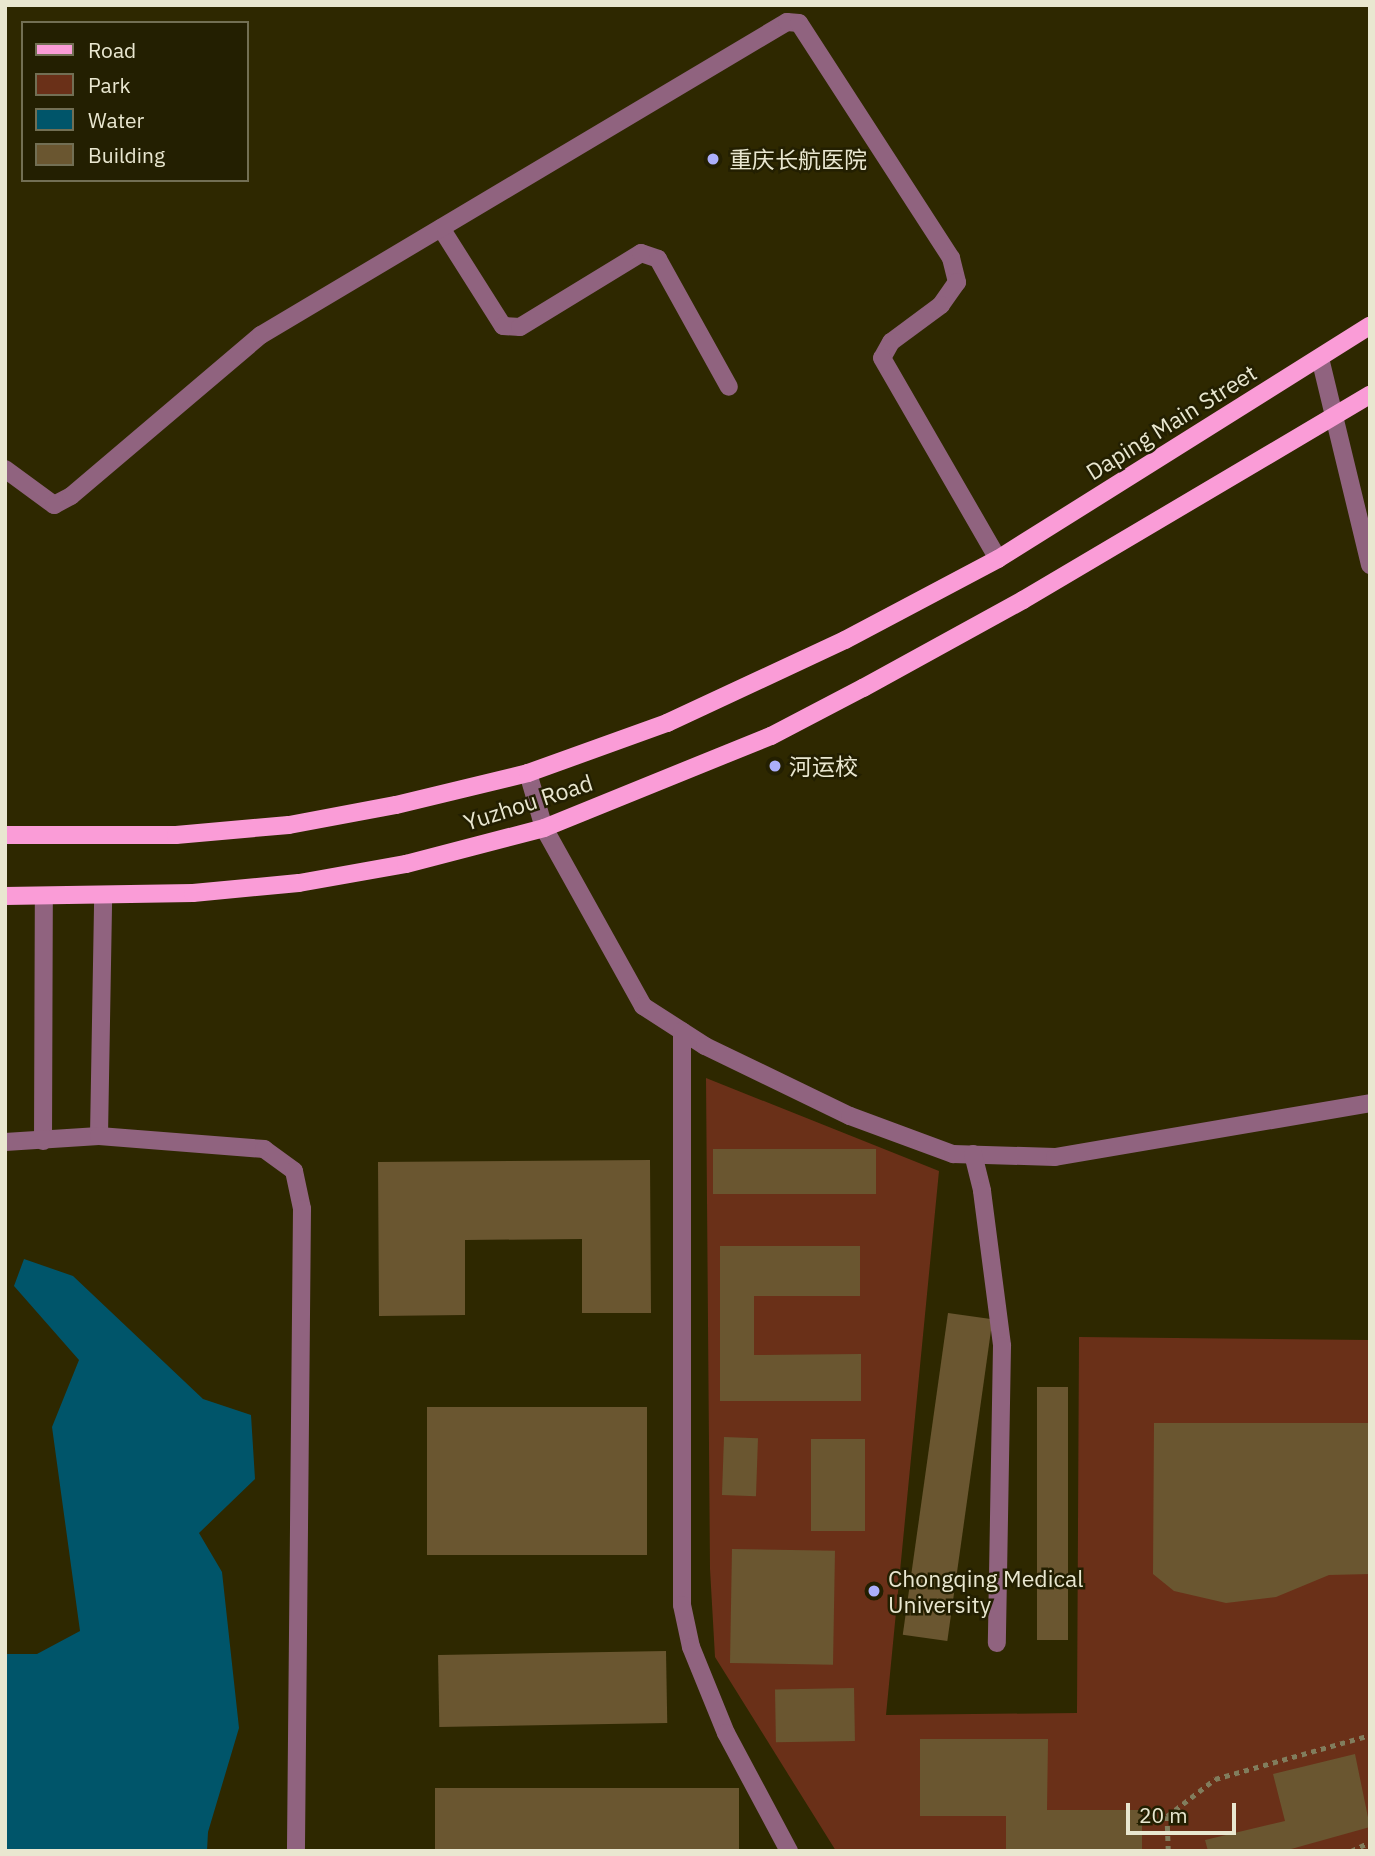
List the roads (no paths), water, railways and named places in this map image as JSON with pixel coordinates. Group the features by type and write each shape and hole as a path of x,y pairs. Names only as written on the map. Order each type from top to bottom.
{"main road":[{"name":"Daping Main Street","path":"998,559 1370,326"},
{"path":"1334,418 1370,395"},
{"name":"Yuzhou Road","path":"5,896 103,896 299,883 406,864 544,828 771,736 1023,600 1334,418"},
{"name":"Yuzhou Road","path":"5,835 176,835 289,825 396,805 528,773 667,723 756,684 998,559"}],"street":[{"path":"5,469 54,505 261,335 787,22 799,23 951,258 957,282 941,305 891,342 882,358 998,559"},
{"path":"441,228 503,326 520,327 641,253 658,259 729,387"},
{"path":"1320,358 1370,565"},
{"path":"528,773 544,828 643,1006 682,1031 850,1116 953,1154 1055,1157 1370,1103"},
{"path":"43,1141 44,896"},
{"path":"99,1136 103,896"},
{"path":"682,1031 682,1605 691,1647 726,1732 789,1851"},
{"path":"5,1142 99,1136 264,1149 294,1171 302,1209 296,1851"},
{"path":"973,1154 982,1191 1002,1346 997,1643"}],"water":[{"path":"24,1259 73,1276 203,1399 251,1415 255,1479 199,1533 222,1572 239,1728 208,1832 207,1851 5,1851 5,1654 37,1654 80,1631 52,1427 79,1360 14,1286"}],"place":[{"name":"重庆长航医院","path":"713,159"},
{"name":"河运校","path":"775,766"},
{"name":"Chongqing Medical University","path":"874,1591"}]}
